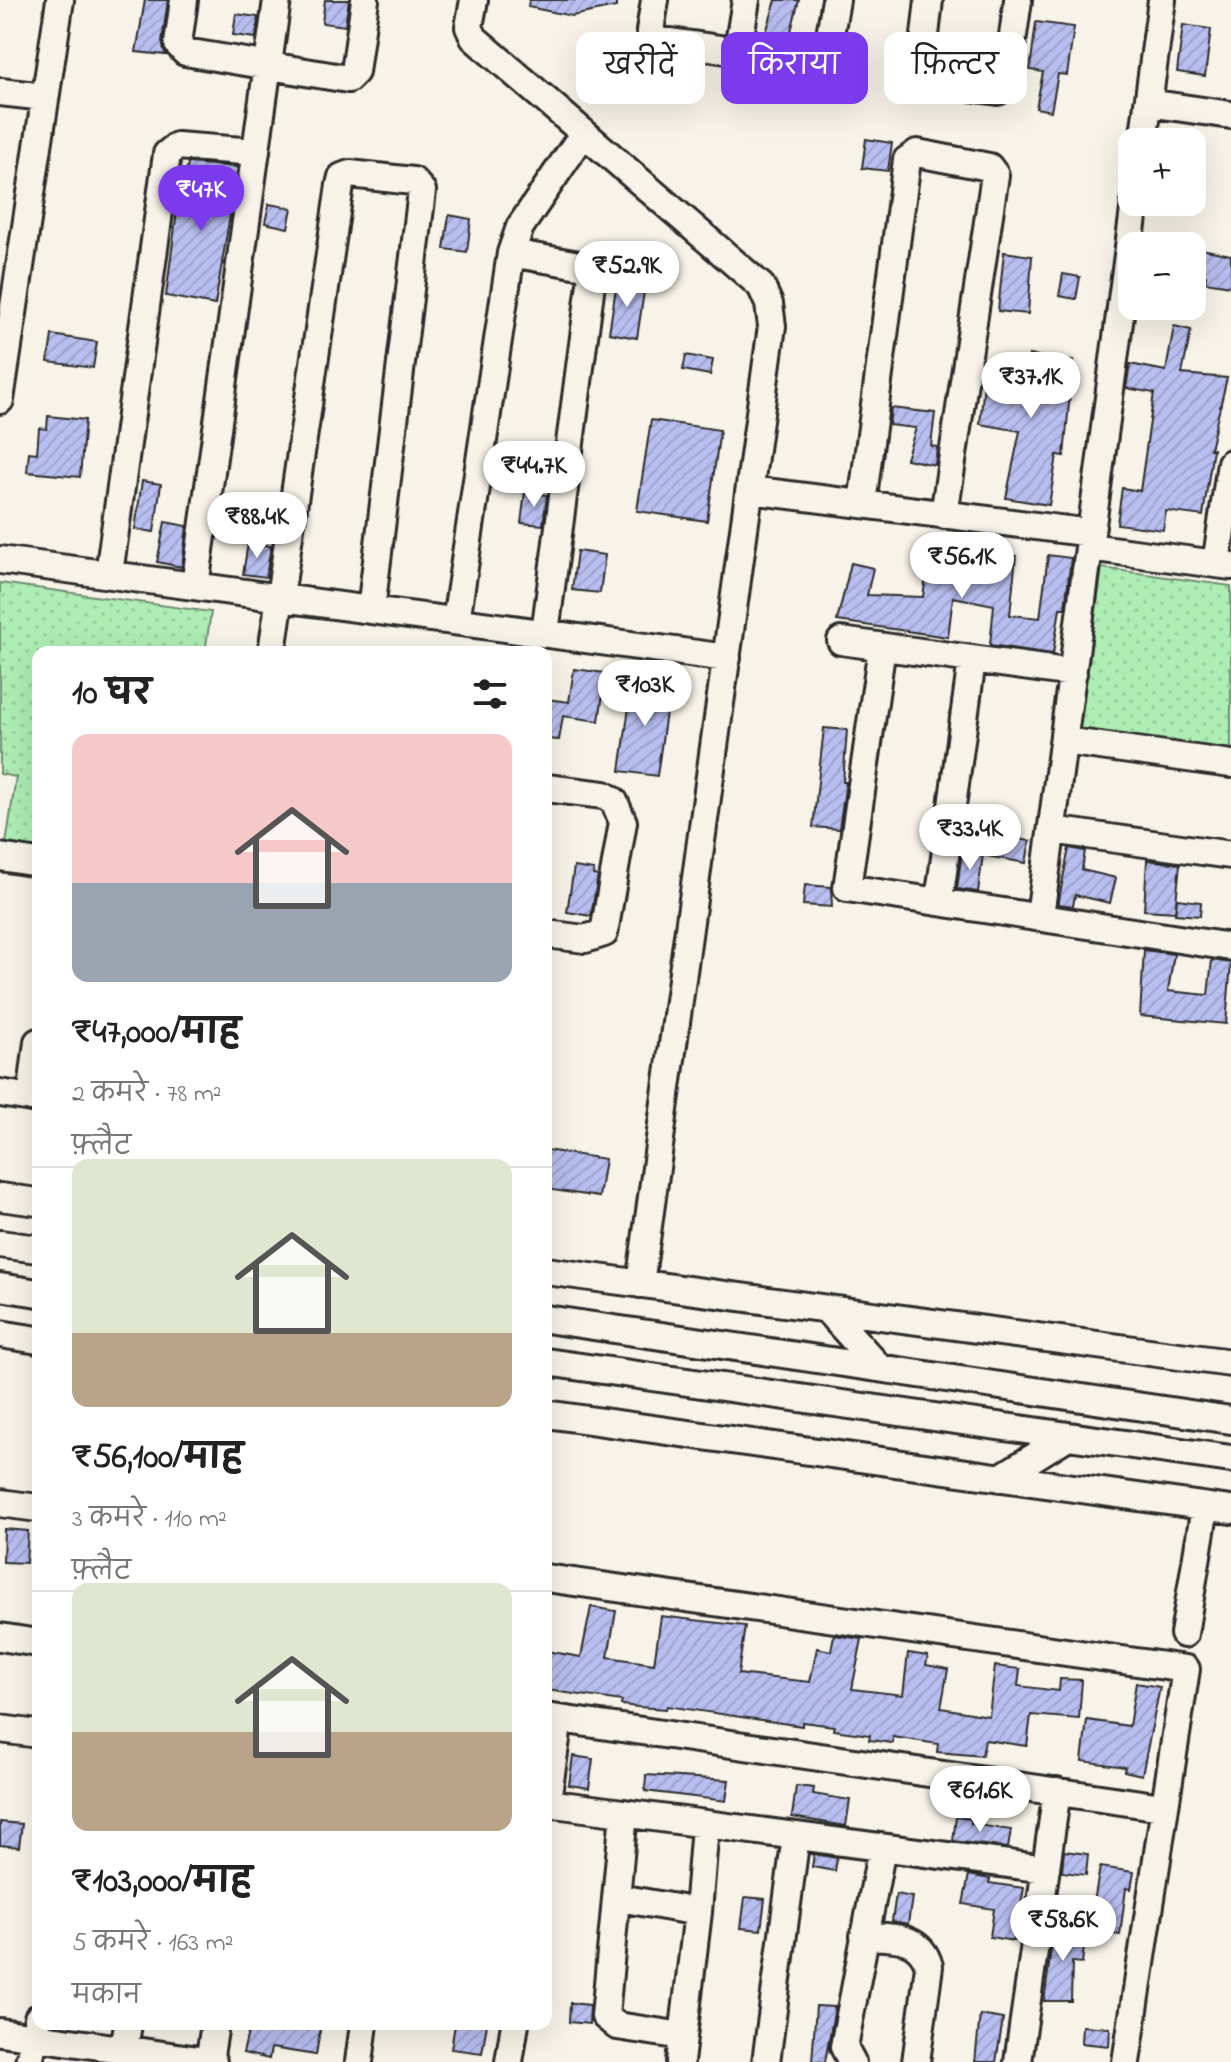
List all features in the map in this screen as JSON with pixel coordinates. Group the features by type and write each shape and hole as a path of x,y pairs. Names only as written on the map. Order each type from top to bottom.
{"street":[{"path":"0,400 13,231 45,97 60,0"},
{"path":"184,0 178,44 180,49 352,77 365,0"},
{"path":"195,586 277,0"},
{"path":"474,0 469,27 474,38 761,286 769,304 772,326 640,1284"},
{"path":"655,0 650,31 657,40 721,47"},
{"path":"741,32 746,0"},
{"path":"829,32 836,0"},
{"path":"929,0 920,80 998,91 1006,85 1018,0"},
{"path":"1145,128 1162,0"},
{"path":"0,92 45,97"},
{"path":"1148,103 1231,115"},
{"path":"456,621 511,253 520,227 583,134"},
{"path":"109,574 167,154 177,146 256,152"},
{"path":"862,504 907,160 917,153 989,167 995,175 944,515"},
{"path":"273,646 342,177 350,174 413,181 422,191 371,610"},
{"path":"1040,916 1133,216"},
{"path":"511,253 585,266 592,276 545,633"},
{"path":"750,490 944,515 1223,565 1231,463"},
{"path":"0,560 727,658"},
{"path":"841,641 1073,673"},
{"path":"882,647 846,885 852,890 1231,947"},
{"path":"939,901 972,660"},
{"path":"1064,741 1231,764"},
{"path":"552,789 604,795 614,801 623,822 604,933 585,939 552,935"},
{"path":"1052,830 1231,855"},
{"path":"0,857 32,862"},
{"path":"0,1093 32,1098"},
{"path":"0,1197 32,1201"},
{"path":"0,1244 32,1248"},
{"path":"552,1272 1231,1363"},
{"path":"0,1287 32,1292"},
{"path":"827,1310 878,1366"},
{"path":"552,1320 1231,1420"},
{"path":"0,1334 32,1339"},
{"path":"552,1363 1231,1459"},
{"path":"552,1369 577,1366"},
{"path":"552,1415 1218,1509 1184,1634"},
{"path":"1000,1478 1068,1436"},
{"path":"0,1503 32,1507"},
{"path":"552,1579 1186,1669 1162,1807 1126,2062"},
{"path":"0,1637 32,1642"},
{"path":"552,1718 1162,1807"},
{"path":"0,1729 32,1733"},
{"path":"1018,2062 1057,1791"},
{"path":"552,1806 1046,1869"},
{"path":"624,1813 619,1898 605,2016 617,2026 683,2036"},
{"path":"680,2062 705,1826"},
{"path":"766,2062 796,1836"},
{"path":"852,2062 844,2047 882,1848"},
{"path":"619,1898 698,1912"},
{"path":"864,1936 912,1941 926,1954 929,1966 916,2062"},
{"path":"0,2032 34,2039 126,2037 211,2062 214,2030"},
{"path":"359,2062 363,2030"},
{"path":"509,2062 514,2030"}],"green space":[{"path":"1102,568 1231,586 1231,752 1079,732"},
{"path":"0,583 211,612 206,646 32,646 32,847 6,844 16,777 0,774"}],"building":[{"path":"145,0 168,0 162,42 166,55 136,52"},
{"path":"325,0 349,0 345,26 322,23"},
{"path":"529,0 616,0 616,7 572,16 528,7"},
{"path":"776,0 799,0 791,32 766,32"},
{"path":"236,14 258,17 256,38 233,35"},
{"path":"1036,22 1074,27 1067,75 1058,74 1051,111 1036,108 1043,72 1030,70"},
{"path":"1183,25 1211,29 1205,76 1177,72"},
{"path":"866,139 892,143 888,171 862,168"},
{"path":"188,163 238,167 215,305 166,296 177,210 180,210"},
{"path":"269,204 292,208 288,228 265,223"},
{"path":"449,215 471,219 467,252 444,249"},
{"path":"1206,250 1231,255 1231,286 1206,282"},
{"path":"1004,252 1032,256 1028,314 998,311"},
{"path":"1063,274 1080,277 1076,299 1059,296"},
{"path":"617,281 645,285 637,338 609,333"},
{"path":"1174,326 1191,330 1182,374 1227,378 1210,449 1213,449 1203,516 1166,511 1163,530 1117,524 1122,488 1140,491 1154,393 1126,388 1130,364 1166,371"},
{"path":"52,335 97,342 93,368 48,362"},
{"path":"686,355 713,360 710,375 683,370"},
{"path":"1029,355 1073,361 1064,456 1057,455 1049,505 1006,498 1020,431 980,424 986,363 1028,367"},
{"path":"891,408 935,413 931,446 937,447 935,465 906,459 916,428 889,425"},
{"path":"48,416 85,420 80,477 27,472 29,452 37,453 39,428 47,429"},
{"path":"651,420 720,430 707,521 637,511"},
{"path":"142,481 161,484 154,532 135,529"},
{"path":"525,492 547,495 543,525 521,523"},
{"path":"165,522 187,526 182,567 157,562"},
{"path":"248,543 271,546 266,577 243,574"},
{"path":"930,550 988,559 988,554 1016,556 1010,615 1040,618 1048,555 1071,558 1065,608 1060,608 1053,654 990,645 994,605 953,597 948,637 837,621 851,563 873,568 867,595 923,597"},
{"path":"577,551 605,555 600,593 572,590"},
{"path":"574,669 606,673 599,721 563,716 559,740 552,739 552,700 569,702"},
{"path":"633,679 670,684 657,776 620,771"},
{"path":"824,728 847,730 843,782 846,782 839,829 813,827"},
{"path":"991,834 1030,841 1026,863 987,856"},
{"path":"1069,848 1085,851 1082,870 1116,878 1110,903 1075,895 1073,906 1058,904"},
{"path":"962,851 983,854 978,892 957,889"},
{"path":"1147,860 1180,864 1175,912 1144,910"},
{"path":"574,867 594,870 593,875 598,876 591,916 567,912"},
{"path":"805,885 831,887 832,907 803,905"},
{"path":"1177,899 1201,902 1200,916 1175,914"},
{"path":"1144,950 1174,954 1168,991 1208,995 1212,960 1231,963 1226,1024 1140,1016"},
{"path":"552,1151 605,1159 599,1197 552,1190"},
{"path":"4,1529 28,1531 26,1563 3,1562"},
{"path":"591,1607 616,1611 608,1657 654,1664 661,1616 745,1626 738,1674 810,1682 817,1648 831,1651 834,1635 862,1639 852,1689 903,1695 908,1653 928,1656 926,1665 948,1669 941,1708 989,1716 995,1666 1020,1669 1018,1686 1059,1691 1060,1679 1082,1680 1079,1719 1031,1715 1027,1746 985,1740 982,1756 937,1752 938,1744 893,1737 893,1743 869,1740 870,1735 833,1730 834,1726 802,1722 802,1726 667,1706 666,1709 621,1705 622,1701 552,1691 552,1652 581,1657"},
{"path":"1136,1683 1160,1687 1142,1775 1124,1771 1125,1767 1082,1761 1087,1720 1129,1726"},
{"path":"573,1756 593,1759 589,1788 569,1785"},
{"path":"646,1775 729,1780 726,1801 645,1791"},
{"path":"796,1786 814,1788 813,1794 850,1800 846,1826 792,1817"},
{"path":"956,1817 971,1819 971,1824 1011,1830 1008,1848 953,1841"},
{"path":"0,1822 22,1824 19,1847 0,1845"},
{"path":"1064,1851 1088,1854 1086,1875 1062,1872"},
{"path":"814,1854 837,1858 835,1871 812,1867"},
{"path":"1100,1867 1134,1872 1131,1889 1126,1888 1120,1935 1089,1931"},
{"path":"969,1875 990,1879 989,1883 1024,1888 1014,1941 990,1937 994,1909 963,1904"},
{"path":"896,1894 912,1897 908,1924 892,1921"},
{"path":"745,1897 765,1899 761,1930 741,1928"},
{"path":"1054,1928 1086,1932 1082,1963 1072,1962 1071,2001 1044,2001"},
{"path":"570,2003 590,2005 589,2024 569,2022"},
{"path":"816,2006 835,2007 825,2062 812,2062"},
{"path":"980,2015 1003,2019 996,2062 975,2062"},
{"path":"1082,2026 1110,2028 1109,2046 1081,2043"},
{"path":"249,2030 320,2030 316,2055 271,2048 269,2059 243,2053"},
{"path":"454,2030 486,2030 482,2053 451,2049"}]}
